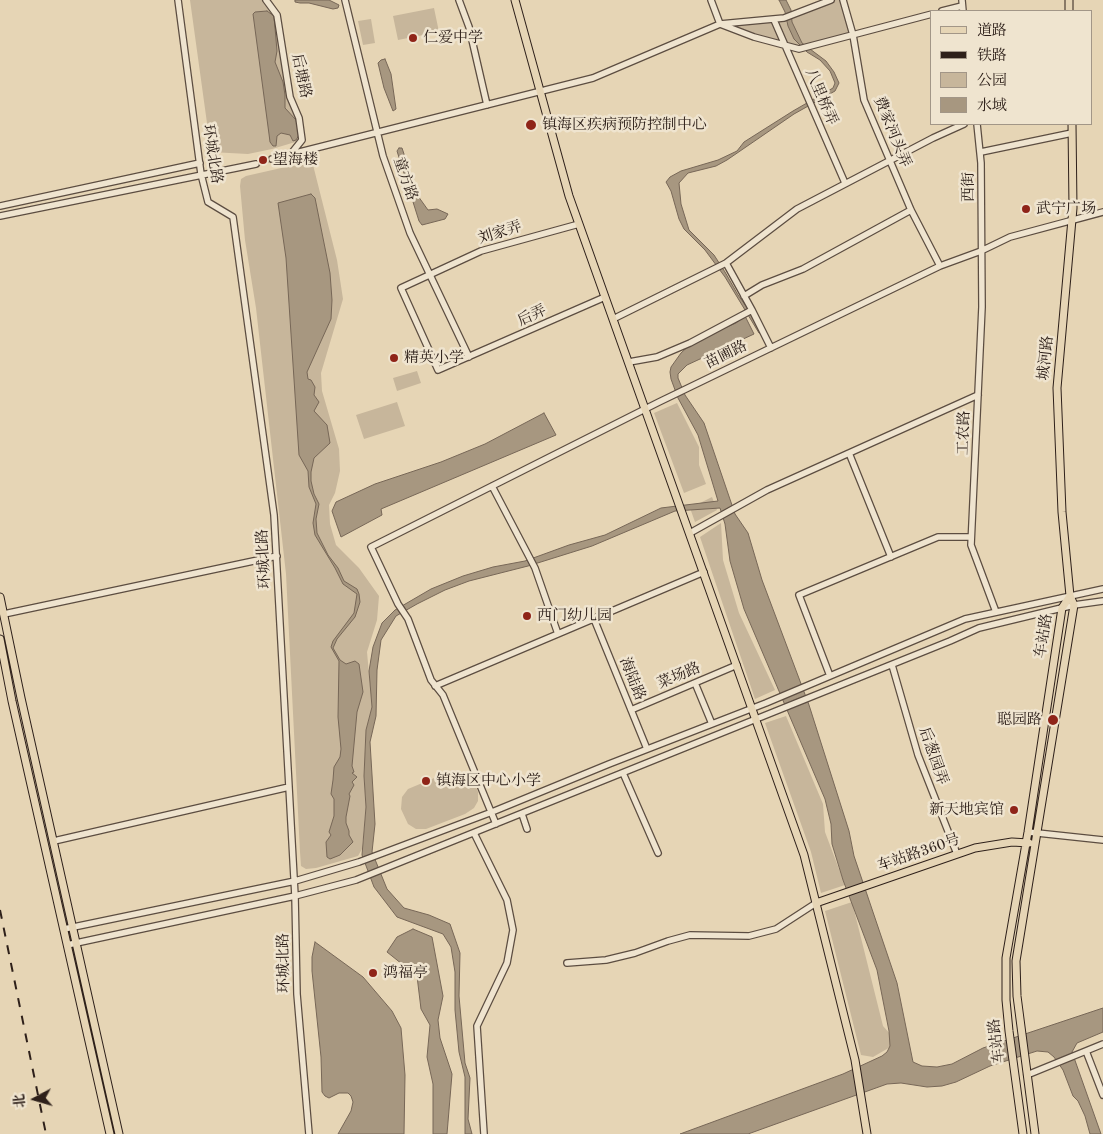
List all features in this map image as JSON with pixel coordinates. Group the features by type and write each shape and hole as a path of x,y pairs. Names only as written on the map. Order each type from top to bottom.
{"main road":[{"path":"515,0 579,224 804,855 855,1060 867,1134"},
{"name":"城河路","path":"1070,596 1062,512 1057,388 1071,221 1074,208 1072,125"},
{"name":"车站路","path":"1035,1134 1017,996 1016,961 1074,605 1070,596"},
{"name":"车站路","path":"1023,1134 1006,1000 1006,958 1028,832 1062,608 1070,596"},
{"path":"0,597 119,1134"},
{"path":"0,639 110,1134"},
{"name":"车站路360号","path":"816,903 975,848 1012,842 1034,845"}],"street":[{"name":"环城北路","path":"178,0 201,174 208,202 234,217 274,515 295,896 297,994 309,1134"},
{"name":"后塘路","path":"266,0 277,15 290,97 299,118 302,140 290,155"},
{"name":"童方路","path":"345,0 383,156 410,233 469,357"},
{"path":"459,0 469,27 487,104"},
{"path":"711,0 720,24 754,37 799,49 930,15"},
{"path":"272,160 555,86 593,78 720,24 774,20 831,0"},
{"name":"费家河头弄","path":"844,0 853,35 864,100 911,210 940,266"},
{"path":"946,10 962,6"},
{"name":"八里桥弄","path":"774,20 845,183"},
{"path":"613,319 726,264 797,209 962,125"},
{"name":"西街","path":"978,125 981,251"},
{"path":"980,152 1072,133"},
{"path":"0,206 200,163"},
{"path":"0,216 256,164"},
{"path":"744,296 762,285 803,268 911,210"},
{"name":"苗圃路","path":"435,686 408,620 398,604 371,547 645,409 940,266 981,251 1010,237 1103,212"},
{"name":"刘家弄","path":"469,357 438,370 401,288 481,251 579,224"},
{"name":"工农路","path":"981,251 982,307 971,545 996,612"},
{"path":"726,264 752,310 770,348"},
{"name":"后弄","path":"469,357 606,297"},
{"path":"629,362 657,357 692,342 752,310"},
{"path":"690,533 767,490 978,395"},
{"path":"849,453 891,557"},
{"path":"492,486 527,556 535,568 558,634"},
{"path":"830,676 799,595 938,537 971,537"},
{"path":"4,614 276,556"},
{"path":"496,824 443,694 435,686 704,572"},
{"path":"64,929 294,881 359,862 492,812 752,708 965,619 1103,589"},
{"path":"68,945 295,896 356,880 892,665 979,628 1074,605 1103,600"},
{"name":"海陆路","path":"594,619 647,749"},
{"name":"菜场路","path":"631,710 737,665"},
{"name":"后葱园弄","path":"892,665 918,754 957,854"},
{"path":"695,683 712,724"},
{"path":"623,773 658,853"},
{"path":"54,840 289,788"},
{"path":"522,814 527,829"},
{"path":"1028,832 1103,840"},
{"path":"474,833 507,900 513,930 507,964 477,1026 484,1134"},
{"path":"566,963 606,960 635,953 690,935 749,936 776,929 816,903"},
{"path":"1027,1075 1103,1044"},
{"path":"1086,1051 1103,1094"}],"green space":[{"path":"190,0 266,0 277,15 290,97 299,118 302,140 248,154 211,152"},
{"path":"831,0 843,0 853,35 799,49 720,24 774,20"},
{"path":"434,8 439,32 398,40 393,16"},
{"path":"371,19 375,43 363,45 358,21"},
{"path":"312,161 337,260 343,299 321,373 322,391 339,449 340,471 335,493 329,505 330,524 336,545 359,568 379,596 377,620 367,652 372,707 366,730 364,776 366,807 362,849 358,856 306,869 301,866 300,852 286,574 256,308 245,240 240,186 241,179 246,176"},
{"path":"417,371 421,383 397,391 393,378"},
{"path":"397,402 405,426 364,439 356,415"},
{"path":"677,403 699,447 699,465 706,484 684,493 654,413"},
{"path":"712,497 717,510 695,522 690,508"},
{"path":"721,523 723,560 739,613 775,690 755,699 700,537"},
{"path":"786,716 823,804 825,832 845,885 821,893 811,852 765,723"},
{"path":"451,771 469,775 474,782 478,792 478,801 474,808 465,814 426,829 416,829 408,824 401,809 402,797 408,789"},
{"path":"852,902 883,1026 892,1036 892,1046 873,1057 861,1055 825,911"}],"water":[{"path":"295,0 329,0 339,5 338,8 333,9 309,3 295,2"},
{"path":"779,0 786,0 791,10 792,22 802,43 826,61 834,72 839,83 835,91 794,114 727,160 716,166 688,173 679,183 681,204 689,230 714,255 738,295 766,333 759,333 725,277 705,250 684,229 666,182 670,177 681,171 718,160 737,151 744,142 833,88 835,83 830,71 820,60 807,52 794,39"},
{"path":"267,11 274,16 277,51 275,62 283,82 285,108 296,120 299,135 293,141 290,135 281,133 277,136 276,146 273,146 270,142 253,14 255,12"},
{"path":"385,59 391,74 396,109 393,111 384,88 378,63"},
{"path":"399,148 402,148 406,168 418,196 428,210 437,209 448,214 445,219 422,225 419,221 397,151"},
{"path":"311,194 315,198 330,273 332,300 331,319 307,372 308,379 311,380 315,387 314,395 319,402 314,411 327,425 330,443 314,458 311,481 319,504 316,519 317,533 344,581 357,589 359,594 360,602 355,617 337,639 333,648 340,660 346,664 355,661 359,664 363,692 357,712 352,766 354,772 352,773 357,777 352,782 354,785 349,794 346,817 349,835 353,842 340,855 330,859 327,857 326,842 331,835 329,832 334,816 334,799 331,794 334,767 340,757 341,749 338,717 339,661 331,647 333,641 354,613 357,594 343,584 315,535 313,523 316,504 309,487 308,471 299,455 286,258 278,203"},
{"path":"745,316 754,334 687,365 678,374 678,378 685,395 704,423 735,514 748,533 762,580 809,705 849,831 854,856 897,983 913,1062 922,1066 937,1067 952,1064 983,1048 1103,1008 1103,1032 1077,1043 1072,1052 1101,1134 1090,1134 1078,1101 1073,1096 1063,1070 1054,1057 1048,1052 1037,1051 990,1066 956,1082 942,1086 927,1087 901,1083 887,1084 748,1134 680,1134 843,1074 882,1056 890,1046 889,1031 877,970 843,880 832,844 831,824 825,799 744,609 730,561 725,524 720,508 675,511 592,546 528,566 469,581 445,590 396,616 381,640 377,670 376,716 370,742 375,824 372,852 387,889 404,908 429,915 450,924 460,953 459,996 465,1063 470,1078 468,1119 472,1134 465,1134 465,1077 459,1052 455,1010 455,972 451,947 443,934 397,917 374,887 362,855 366,807 364,776 366,730 372,707 369,671 373,647 382,623 395,610 431,589 463,576 493,567 525,561 569,545 605,535 661,508 718,501 698,435 678,398 670,372 671,367 681,353 694,341 736,323"},
{"path":"544,413 556,435 381,509 382,515 341,537 332,511 336,502 375,484 441,462 485,444"},
{"path":"413,929 432,937 443,996 438,1020 440,1038 452,1074 447,1134 433,1134 433,1084 427,1057 430,1025 421,1009 417,976 387,952 397,937"},
{"path":"315,942 363,977 392,1011 401,1028 405,1075 404,1134 338,1134 351,1111 353,1102 348,1093 339,1093 329,1098 322,1092 321,1057 312,971"}],"tunnel":[{"path":"256,164 272,159"}],"railway":[{"path":"0,910 46,1134"}],"place":[{"name":"仁爱中学","path":"413,38"},
{"name":"镇海区疾病预防控制中心","path":"531,125"},
{"name":"望海楼","path":"263,160"},
{"name":"武宁广场","path":"1026,209"},
{"name":"精英小学","path":"394,358"},
{"name":"西门幼儿园","path":"527,616"},
{"name":"聪园路","path":"1053,720"},
{"name":"镇海区中心小学","path":"426,781"},
{"name":"新天地宾馆","path":"1014,810"},
{"name":"鸿福亭","path":"373,973"}]}
